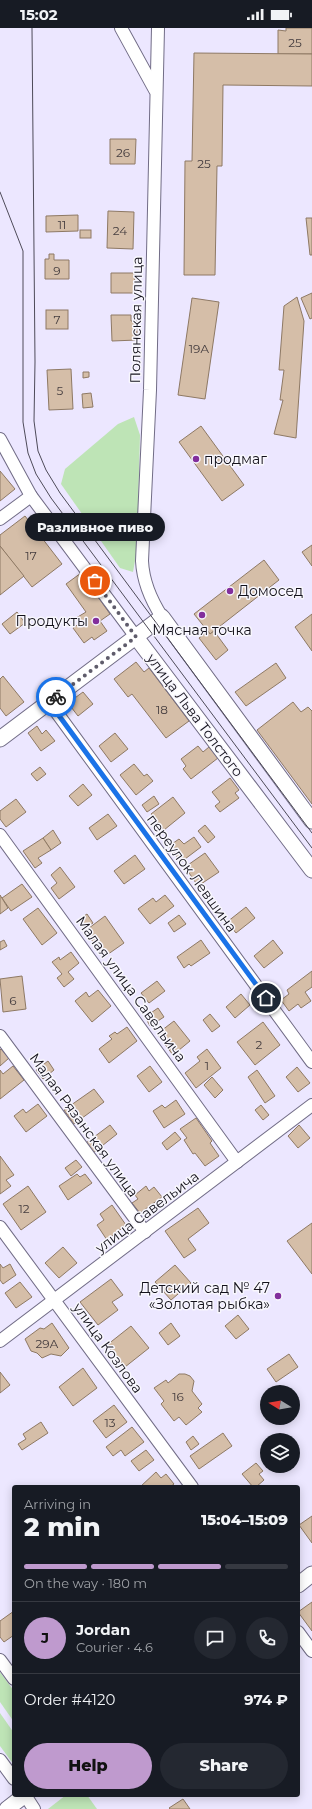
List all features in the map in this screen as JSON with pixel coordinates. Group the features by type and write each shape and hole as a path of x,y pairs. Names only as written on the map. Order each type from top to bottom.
{"street":[{"path":"121,28 156,91"},
{"name":"Полянская улица","path":"158,28 150,382 142,561 145,580 153,602 162,617"},
{"name":"улица Льва Толстого","path":"0,439 31,496 312,870"},
{"path":"0,519 31,496"},
{"path":"0,739 162,617 312,821"},
{"name":"переулок Левшина","path":"49,702 312,1062"},
{"name":"Малая улица Савельича","path":"0,835 237,1162"},
{"name":"Малая Рязанская улица","path":"0,1036 145,1232"},
{"name":"улица Савельича","path":"0,1341 55,1301 312,1105"},
{"name":"улица Козлова","path":"0,1227 191,1485"},
{"path":"300,1583 312,1574"},
{"path":"300,1635 312,1651"},
{"path":"0,1660 12,1676"},
{"path":"0,1760 12,1776"},
{"path":"7,1809 22,1797"},
{"path":"26,1797 34,1809"}],"green space":[{"path":"134,417 140,435 137,550 133,572 120,568 61,484 65,469 118,424"},
{"path":"0,1672 12,1688 12,1719 0,1702"},
{"path":"0,1713 12,1730 12,1762 0,1746"},
{"path":"63,1797 88,1797 97,1809 48,1809"}],"building":[{"path":"286,28 312,28 312,54 278,54 278,30 286,31"},
{"path":"194,53 312,54 312,86 223,85 222,166 217,166 215,275 184,275 185,161 192,161"},
{"path":"110,139 136,139 135,164 110,164"},
{"path":"108,211 134,212 133,249 107,248"},
{"path":"78,215 78,231 46,232 46,216"},
{"path":"306,218 312,218 312,255 310,255"},
{"path":"80,230 91,230 91,238 80,238"},
{"path":"49,254 54,254 54,260 69,260 69,279 45,279 45,259 49,259"},
{"path":"111,273 135,273 134,293 111,293"},
{"path":"312,293 312,318 310,319 301,298"},
{"path":"297,297 304,321 296,438 274,434 283,400 280,400 284,370 279,370 284,306"},
{"path":"192,298 219,302 205,399 178,395"},
{"path":"46,310 68,310 68,329 46,329"},
{"path":"111,315 131,315 131,321 137,321 137,340 112,341"},
{"path":"71,369 73,409 49,410 47,370"},
{"path":"83,372 89,372 89,377 83,378"},
{"path":"91,393 93,407 83,408 82,394"},
{"path":"201,426 244,485 222,501 179,442"},
{"path":"0,471 15,489 0,501"},
{"path":"25,516 62,564 32,587 0,546 0,535"},
{"path":"312,545 312,566 302,552"},
{"path":"0,546 24,576 0,595"},
{"path":"264,560 279,580 210,634 194,614"},
{"path":"81,573 110,614 100,621 107,631 94,640 92,637 84,643 73,628 80,623 76,618 86,612 66,584"},
{"path":"17,612 25,623 10,634 2,624"},
{"path":"312,614 312,651 295,627"},
{"path":"208,631 210,634 214,631 228,650 216,660 199,638"},
{"path":"136,662 144,672 149,668 189,721 166,738 132,694 128,697 114,679"},
{"path":"276,663 286,678 246,706 235,692"},
{"path":"3,676 24,702 6,716 0,708 0,679"},
{"path":"83,692 93,704 78,716 68,703"},
{"path":"293,702 301,712 308,707 312,711 312,804 257,730"},
{"path":"37,726 42,734 46,730 55,741 41,751 28,733"},
{"path":"115,733 128,749 111,762 99,746"},
{"path":"198,746 203,752 209,747 218,758 191,779 183,769 186,766 181,759"},
{"path":"134,764 144,776 147,774 153,781 136,795 120,775"},
{"path":"40,767 46,774 37,781 31,774"},
{"path":"230,778 239,790 235,793 239,798 220,812 215,806 220,802 212,792"},
{"path":"83,784 92,795 78,806 69,796"},
{"path":"154,796 159,804 147,812 142,805"},
{"path":"173,797 185,813 164,830 151,814"},
{"path":"16,799 26,812 6,827 0,819 0,811"},
{"path":"108,814 117,826 97,840 89,828"},
{"path":"205,825 215,837 208,843 198,831"},
{"path":"53,830 61,843 51,850 43,838"},
{"path":"194,837 201,847 181,862 169,846 179,839 184,844"},
{"path":"43,838 51,850 38,858 42,863 35,868 23,851"},
{"path":"205,853 219,872 198,886 185,867"},
{"path":"135,855 145,869 124,884 114,871"},
{"path":"60,867 75,887 59,899 51,888 57,883 51,875"},
{"path":"22,884 32,897 11,911 2,898"},
{"path":"0,895 8,908 0,914"},
{"path":"165,895 174,906 150,924 138,909 153,898 156,902"},
{"path":"246,907 255,918 236,933 227,922"},
{"path":"38,908 57,933 42,945 23,919"},
{"path":"87,914 93,923 84,929 78,920"},
{"path":"179,915 186,924 174,932 168,923"},
{"path":"105,916 124,943 104,957 85,931"},
{"path":"4,940 7,946 0,950 0,942"},
{"path":"201,940 210,953 191,966 189,964 184,968 177,957"},
{"path":"273,940 283,953 264,968 254,956"},
{"path":"71,952 79,963 68,972 74,979 64,987 57,978 62,974 52,962 59,957 60,960"},
{"path":"312,971 312,987 305,992 311,1001 301,1008 298,1004 289,1011 281,1000 289,994 287,990"},
{"path":"22,976 26,1009 3,1012 0,979"},
{"path":"157,981 165,991 149,1003 141,993"},
{"path":"98,990 111,1006 92,1022 75,1001 86,992 89,997"},
{"path":"241,994 250,1005 235,1018 226,1007"},
{"path":"158,1008 164,1017 150,1026 145,1017"},
{"path":"210,1014 220,1026 212,1032 203,1020"},
{"path":"174,1021 190,1041 173,1055 157,1034"},
{"path":"263,1022 280,1045 255,1065 237,1042"},
{"path":"127,1027 137,1041 109,1063 99,1049 112,1039 109,1036 115,1032 117,1034"},
{"path":"1,1049 9,1058 0,1066 0,1050"},
{"path":"207,1049 221,1068 196,1088 185,1073 200,1061 197,1057"},
{"path":"48,1061 54,1070 43,1079 36,1070"},
{"path":"13,1066 24,1080 0,1099 0,1070 3,1074"},
{"path":"150,1066 162,1082 149,1092 137,1076"},
{"path":"297,1067 310,1083 298,1092 286,1077"},
{"path":"257,1070 275,1096 265,1103 248,1077"},
{"path":"212,1077 223,1090 215,1098 204,1085"},
{"path":"94,1089 104,1102 74,1124 64,1110"},
{"path":"176,1100 185,1114 164,1128 153,1111 162,1105 165,1108"},
{"path":"38,1104 47,1116 26,1132 14,1116 23,1109 26,1113"},
{"path":"261,1105 269,1115 263,1120 255,1110"},
{"path":"196,1118 212,1141 210,1143 219,1156 205,1166 195,1153 193,1154 184,1140 187,1138 180,1129"},
{"path":"110,1125 117,1134 93,1153 86,1143"},
{"path":"299,1125 310,1138 298,1148 288,1136"},
{"path":"175,1132 181,1139 167,1150 162,1143"},
{"path":"0,1156 14,1175 6,1180 11,1186 0,1194"},
{"path":"76,1160 82,1167 71,1176 65,1168"},
{"path":"77,1174 80,1177 85,1174 92,1183 68,1200 59,1186"},
{"path":"28,1186 46,1212 21,1230 3,1204"},
{"path":"146,1186 149,1191 154,1187 162,1197 140,1213 132,1203 138,1199 135,1195"},
{"path":"112,1205 126,1225 107,1240 97,1225 104,1220 100,1214"},
{"path":"198,1208 209,1223 188,1239 196,1250 184,1258 165,1231"},
{"path":"312,1223 312,1274 287,1241"},
{"path":"63,1247 77,1263 59,1278 45,1263"},
{"path":"0,1264 3,1268 10,1264 16,1275 3,1284 0,1280"},
{"path":"175,1265 191,1283 171,1300 155,1282"},
{"path":"111,1279 123,1295 112,1302 118,1310 98,1325 80,1302"},
{"path":"20,1282 32,1297 16,1308 5,1293"},
{"path":"238,1315 249,1329 236,1339 225,1326"},
{"path":"52,1323 69,1348 61,1356 51,1354 42,1358 37,1353 31,1351 25,1339 40,1328 44,1329"},
{"path":"171,1323 180,1336 168,1345 159,1333"},
{"path":"131,1326 149,1348 125,1367 107,1345"},
{"path":"289,1354 298,1367 276,1382 267,1369"},
{"path":"83,1368 97,1388 73,1406 59,1387"},
{"path":"0,1372 10,1385 0,1393"},
{"path":"179,1374 190,1376 194,1381 192,1391 202,1404 198,1408 202,1412 186,1425 179,1417 174,1421 161,1404 164,1401 154,1388 166,1380 168,1383"},
{"path":"114,1405 127,1422 106,1438 93,1421"},
{"path":"41,1422 48,1433 22,1450 18,1444 26,1439 23,1434"},
{"path":"132,1427 144,1442 125,1456 121,1450 113,1456 106,1447"},
{"path":"223,1433 232,1446 199,1469 190,1456"},
{"path":"193,1436 199,1444 191,1450 186,1442"},
{"path":"146,1450 154,1460 139,1471 131,1461"},
{"path":"256,1463 260,1468 259,1474 264,1480 258,1485 251,1485 242,1474"},
{"path":"156,1472 161,1478 166,1474 174,1484 173,1485 142,1485"},
{"path":"312,1516 312,1543 300,1526 300,1524"},
{"path":"312,1602 312,1631 300,1615 300,1611"},
{"path":"12,1612 12,1636 4,1642 0,1637 0,1621"},
{"path":"183,1799 190,1809 169,1808"}],"tram line":[{"path":"32,28 35,362 34,421 38,451 46,470 60,493 312,833"},
{"path":"0,192 23,251 23,422 28,453 36,474 51,498 312,848"}],"way so far":[{"path":"56,697 136,637 95,581"}],"place":[{"name":"продмаг","path":"196,459"},
{"name":"Разливное пиво","path":"95,581"},
{"name":"Домосед","path":"230,591"},
{"name":"Мясная точка","path":"202,615"},
{"name":"Продукты","path":"96,621"},
{"name":"Детский сад № 47 «Золотая рыбка»","path":"278,1296"}],"route":[{"path":"56,697 49,702 266,998"}]}
